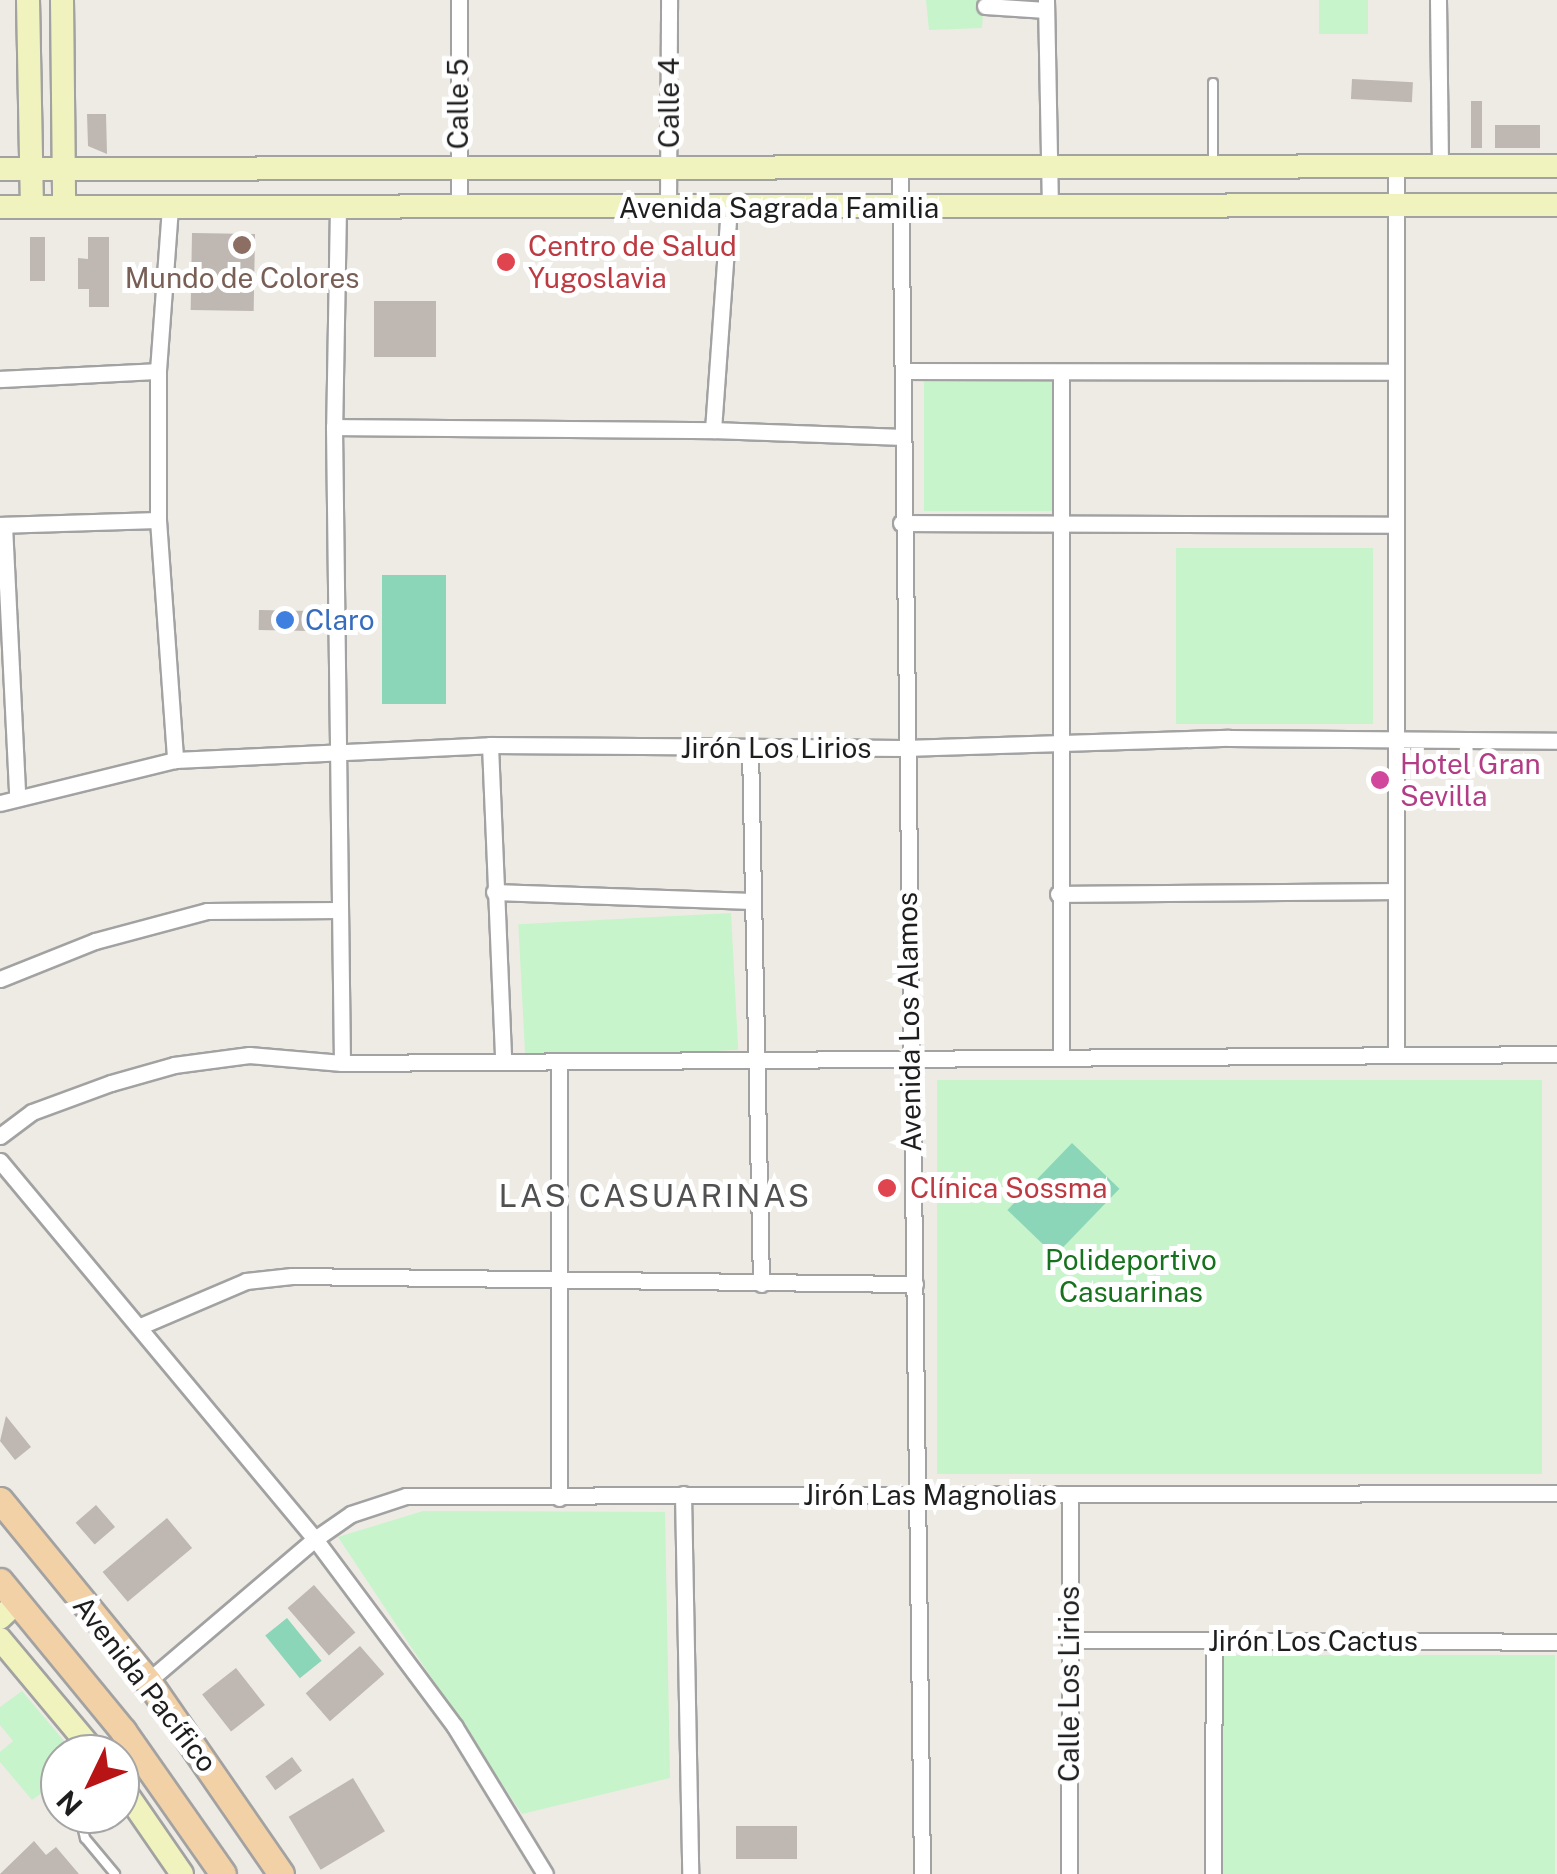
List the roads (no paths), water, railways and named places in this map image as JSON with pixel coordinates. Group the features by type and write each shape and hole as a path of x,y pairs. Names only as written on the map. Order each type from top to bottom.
{"main road":[{"path":"28,0 32,207"},
{"path":"62,0 64,206"},
{"name":"Avenida Sagrada Familia","path":"0,169 1049,170 1557,166"},
{"name":"Avenida Sagrada Familia","path":"0,207 729,206 1050,210 1396,203 1557,205"},
{"name":"Avenida Pacífico","path":"0,1500 148,1681 281,1874"},
{"name":"Avenida Pacífico","path":"0,1580 9,1610 109,1734"},
{"path":"0,1638 79,1734"},
{"name":"Avenida Pacífico","path":"140,1772 223,1874"},
{"path":"140,1813 182,1874"}],"street":[{"name":"Calle 5","path":"458,0 459,209"},
{"name":"Calle 4","path":"668,207 669,0"},
{"path":"1438,0 1440,166"},
{"path":"986,6 1046,5 1050,210"},
{"path":"1396,166 1392,372 1396,1054"},
{"name":"Avenida Los Alamos","path":"900,170 904,372 901,522 920,1496 922,1874"},
{"path":"170,206 158,371 158,520 176,760"},
{"path":"713,430 729,206"},
{"path":"338,207 334,427 342,1063"},
{"path":"0,380 158,371"},
{"path":"904,372 1392,372"},
{"path":"1061,374 1061,1054"},
{"path":"334,427 713,430 903,438"},
{"path":"18,795 2,525 158,520"},
{"path":"901,522 1392,525"},
{"name":"Jirón Los Lirios","path":"0,803 18,795 176,760 337,757 490,745 750,749 1059,745 1230,738 1557,741"},
{"path":"490,745 503,1061"},
{"path":"750,749 761,1284"},
{"path":"1058,894 1394,891"},
{"path":"494,892 752,901"},
{"path":"0,979 95,941 207,910 339,910"},
{"path":"0,1136 32,1112 174,1065 249,1055 342,1063 755,1063 1061,1054 1557,1054"},
{"path":"559,1063 559,1498"},
{"path":"0,1161 143,1325 315,1539 455,1727 545,1874"},
{"path":"143,1325 246,1281 292,1276 561,1283 914,1284"},
{"name":"Jirón Las Magnolias","path":"148,1681 315,1539 351,1514 406,1496 1557,1493"},
{"path":"683,1494 690,1874"},
{"name":"Calle Los Lirios","path":"1069,1874 1070,1494"},
{"name":"Jirón Los Cactus","path":"1069,1640 1557,1642"},
{"path":"1213,1874 1214,1641"}],"lane":[{"path":"1213,83 1213,166"},
{"path":"84,1834 115,1874"}],"place":[{"name":"Mundo de Colores","path":"242,245"},
{"name":"Centro de Salud Yugoslavia","path":"506,262"},
{"name":"Claro","path":"285,620"},
{"name":"Hotel Gran Sevilla","path":"1380,780"},
{"name":"Clínica Sossma","path":"887,1188"}],"district":[{"name":"LAS CASUARINAS","path":"655,1196"}],"park label":[{"name":"Polideportivo Casuarinas","path":"1131,1276"}]}
